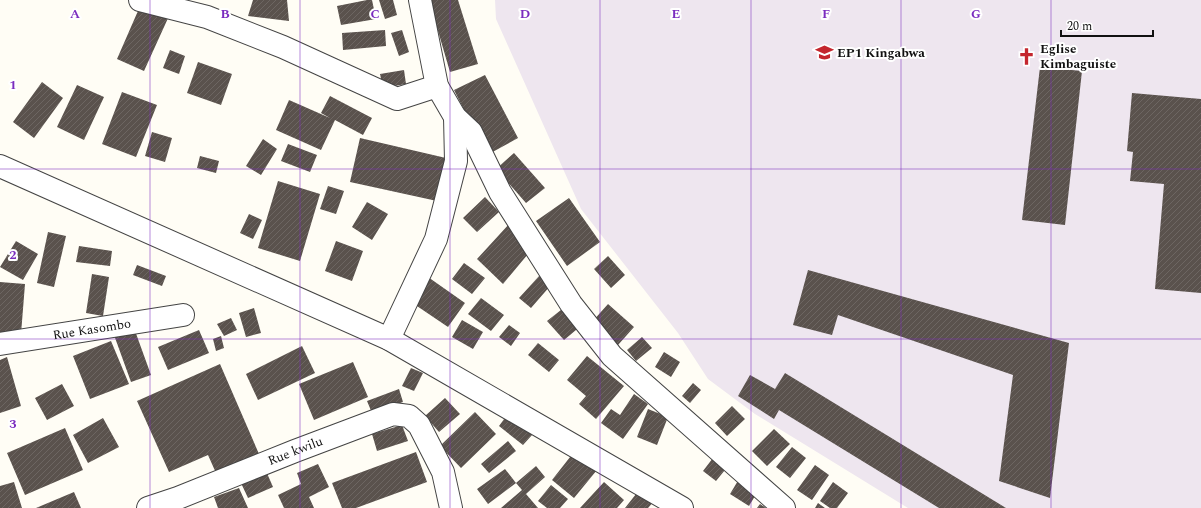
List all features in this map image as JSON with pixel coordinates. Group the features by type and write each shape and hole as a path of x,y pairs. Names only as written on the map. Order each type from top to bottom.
{"street":[{"path":"140,0 207,17 283,47 397,99 437,86"},
{"path":"420,0 437,86 455,117 471,132 500,192 571,304 612,356 784,508"},
{"path":"389,338 436,239 456,161 455,117"},
{"path":"0,166 389,338 682,508"},
{"name":"Rue Kasombo","path":"0,344 183,315"},
{"name":"Rue kwilu","path":"148,508 178,498 295,450 392,414 409,416 419,425 443,472 451,508"}],"shaded area":[{"path":"495,0 1201,0 1201,508 908,508 755,414 708,379 678,333 581,209 496,19"}],"building":[{"path":"253,0 287,0 289,21 248,16"},
{"path":"372,0 376,19 341,25 337,6"},
{"path":"379,0 393,0 397,15 385,19"},
{"path":"429,0 458,0 478,64 450,72"},
{"path":"141,4 169,16 144,71 117,59"},
{"path":"385,30 386,46 343,50 342,33"},
{"path":"402,30 409,52 399,56 391,33"},
{"path":"170,50 185,56 179,74 163,68"},
{"path":"198,62 232,74 221,105 187,93"},
{"path":"1040,67 1082,71 1065,225 1022,220"},
{"path":"404,70 406,84 383,88 380,74"},
{"path":"485,75 518,138 487,155 454,90"},
{"path":"42,82 63,98 34,138 13,122"},
{"path":"77,85 104,97 84,140 57,127"},
{"path":"122,92 157,105 136,157 102,144"},
{"path":"1132,93 1201,99 1201,293 1155,289 1164,184 1130,181 1133,152 1127,151"},
{"path":"330,96 372,118 363,135 335,120 321,150 276,130 289,100 330,118 321,113"},
{"path":"152,132 172,138 165,162 145,156"},
{"path":"360,138 446,158 437,201 350,182"},
{"path":"263,139 277,149 261,175 246,166"},
{"path":"288,144 317,155 310,172 281,161"},
{"path":"514,153 545,188 526,203 496,169"},
{"path":"200,156 219,161 216,173 197,168"},
{"path":"278,181 320,194 300,261 258,248"},
{"path":"328,186 344,191 336,214 320,209"},
{"path":"485,197 499,212 477,232 463,218"},
{"path":"569,198 600,242 567,266 536,221"},
{"path":"367,202 388,214 372,240 352,227"},
{"path":"249,214 262,220 253,239 240,233"},
{"path":"511,222 533,248 503,284 477,259"},
{"path":"48,232 66,236 54,287 37,283"},
{"path":"16,241 38,254 23,280 0,267"},
{"path":"336,241 363,251 352,281 325,271"},
{"path":"79,246 112,251 110,266 76,262"},
{"path":"608,256 625,275 611,288 594,269"},
{"path":"464,263 485,278 472,294 452,279"},
{"path":"137,265 166,276 162,286 133,275"},
{"path":"808,270 1069,343 1050,498 999,481 1013,375 838,315 832,335 793,325"},
{"path":"92,274 109,277 103,316 86,313"},
{"path":"540,275 551,285 531,308 519,298"},
{"path":"428,277 465,303 448,327 411,302"},
{"path":"0,282 25,284 21,334 0,332"},
{"path":"481,298 504,315 491,331 468,314"},
{"path":"608,304 634,327 618,345 592,322"},
{"path":"566,306 582,325 564,340 547,321"},
{"path":"254,308 261,333 246,337 239,313"},
{"path":"231,318 237,330 224,336 217,324"},
{"path":"462,320 483,332 473,349 452,337"},
{"path":"509,325 520,333 511,346 499,337"},
{"path":"134,328 151,375 131,382 114,335"},
{"path":"199,330 209,353 168,370 158,347"},
{"path":"221,336 224,348 216,351 213,339"},
{"path":"642,337 652,348 636,361 627,350"},
{"path":"111,341 129,384 90,399 73,356"},
{"path":"538,343 559,360 549,372 528,355"},
{"path":"302,346 315,373 258,400 246,374"},
{"path":"664,352 680,362 671,377 655,367"},
{"path":"587,356 624,386 596,419 579,404 586,396 567,380"},
{"path":"7,357 21,406 0,413 0,360"},
{"path":"353,362 368,397 314,420 299,384"},
{"path":"220,364 259,454 216,473 208,455 169,472 137,401"},
{"path":"411,368 423,373 414,391 402,386"},
{"path":"785,373 1006,508 939,508 779,410 774,419 738,396 750,375 775,389"},
{"path":"693,383 701,390 690,403 682,396"},
{"path":"62,384 74,406 47,420 35,398"},
{"path":"399,389 403,402 372,413 367,401"},
{"path":"634,394 648,404 623,439 601,423 611,409 620,415"},
{"path":"445,398 460,414 439,432 425,416"},
{"path":"732,406 745,419 727,436 715,423"},
{"path":"648,409 668,417 657,445 637,437"},
{"path":"475,412 496,434 461,468 440,446"},
{"path":"507,415 532,435 523,445 499,426"},
{"path":"103,418 119,447 88,463 73,435"},
{"path":"402,425 408,441 377,451 372,434"},
{"path":"65,428 83,470 25,495 7,453"},
{"path":"774,429 790,444 767,466 752,451"},
{"path":"508,441 516,451 489,473 481,464"},
{"path":"792,447 806,458 790,478 776,467"},
{"path":"416,452 427,482 356,508 342,508 332,483"},
{"path":"574,452 597,470 574,498 552,480"},
{"path":"716,454 729,465 716,481 703,471"},
{"path":"318,464 329,487 309,497 314,508 284,508 278,495 301,484 297,473"},
{"path":"815,465 829,475 812,500 797,490"},
{"path":"536,466 545,477 526,494 538,508 501,508 522,490 516,483"},
{"path":"505,469 516,483 488,504 477,489"},
{"path":"266,471 273,487 248,498 241,483"},
{"path":"739,479 758,491 749,506 730,494"},
{"path":"14,482 22,508 0,508 0,486"},
{"path":"604,482 624,500 617,508 580,508"},
{"path":"833,482 848,493 837,508 830,508 820,501"},
{"path":"551,485 568,499 560,508 547,508 538,501"},
{"path":"239,488 248,508 218,508 214,497"},
{"path":"640,489 655,500 648,508 625,508"},
{"path":"74,492 81,508 36,508"},
{"path":"818,503 825,508 815,508"},
{"path":"760,504 766,508 757,508"}],"place":[{"name":"EP1 Kingabwa","path":"824,53"},
{"name":"Eglise Kimbaguiste","path":"1027,56"}]}
